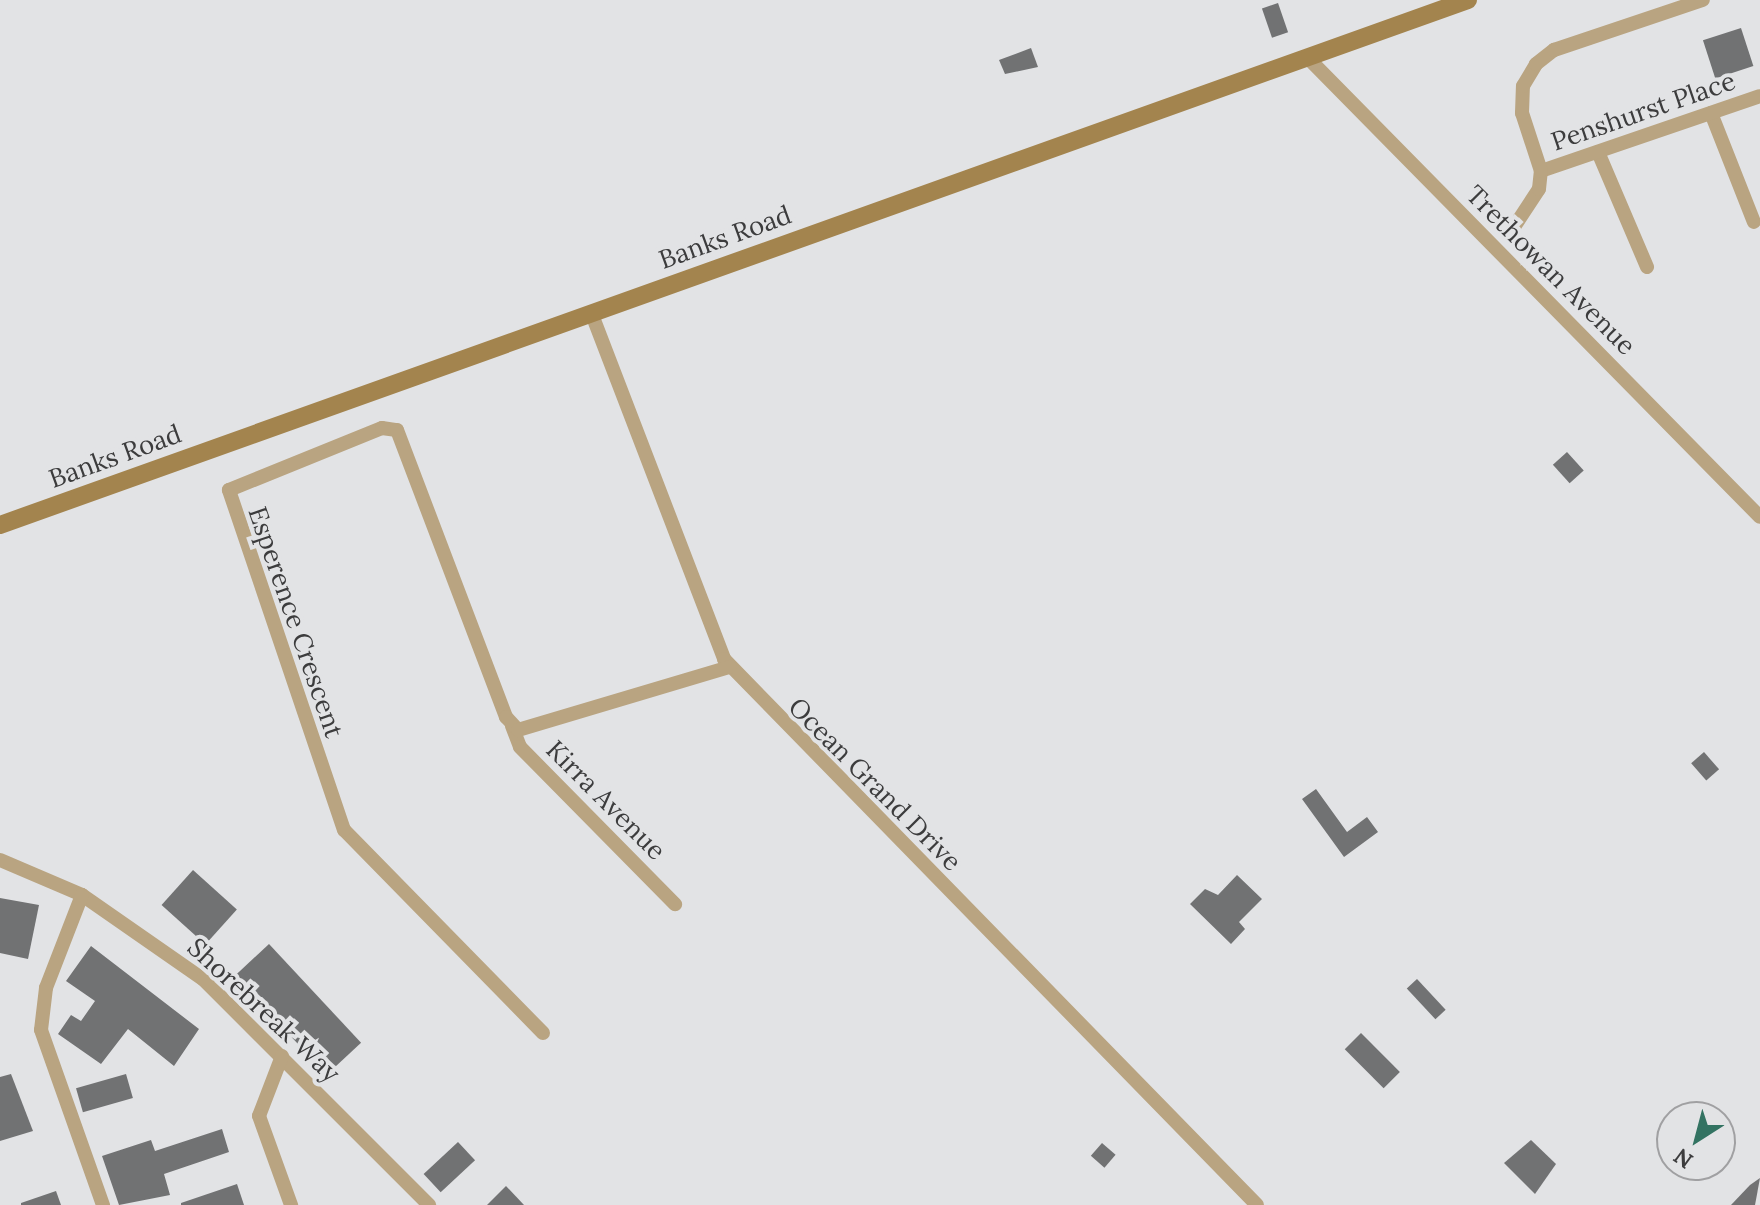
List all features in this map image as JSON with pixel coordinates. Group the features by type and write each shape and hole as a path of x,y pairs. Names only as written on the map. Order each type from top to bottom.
{"street":[{"name":"Banks Road","path":"0,525 1468,0"},
{"path":"1514,227 1539,189 1541,171 1522,113 1523,86 1536,64 1554,50 1703,0"},
{"name":"Trethowan Avenue","path":"1308,58 1760,517"},
{"name":"Penshurst Place","path":"1541,171 1760,96"},
{"path":"1711,113 1754,222"},
{"path":"1598,152 1647,267"},
{"name":"Ocean Grand Drive","path":"591,312 730,667 1257,1205"},
{"name":"Esperence Crescent","path":"512,726 397,430 382,428 232,485 229,505 344,830 543,1033"},
{"path":"512,726 537,730 730,667"},
{"name":"Kirra Avenue","path":"512,726 520,747 675,904"},
{"name":"Shorebreak Way","path":"0,860 82,895 203,979 429,1205"},
{"path":"82,895 46,988 41,1030 103,1205"},
{"path":"282,1056 259,1116 291,1205"}],"building":[{"path":"1278,3 1288,32 1272,38 1262,9"},
{"path":"1741,28 1753,66 1715,78 1703,40"},
{"path":"1031,48 1038,67 1005,74 999,60"},
{"path":"1567,452 1584,471 1570,483 1553,465"},
{"path":"1704,752 1719,769 1706,781 1691,763"},
{"path":"1316,789 1347,832 1367,817 1378,832 1344,857 1302,799"},
{"path":"193,870 237,909 205,944 162,905"},
{"path":"1237,875 1262,899 1239,922 1245,929 1231,944 1190,904 1205,889 1218,895"},
{"path":"0,898 39,905 28,959 0,953"},
{"path":"269,944 361,1043 327,1075 235,976"},
{"path":"91,946 199,1029 174,1066 128,1029 101,1064 58,1034 71,1015 81,1021 95,1001 66,981"},
{"path":"1417,979 1446,1010 1435,1019 1407,989"},
{"path":"1361,1033 1400,1072 1384,1088 1345,1049"},
{"path":"11,1074 33,1131 0,1141 0,1077"},
{"path":"126,1074 133,1098 83,1112 76,1088"},
{"path":"222,1129 229,1152 164,1174 170,1195 119,1205 102,1156 151,1140 155,1151"},
{"path":"1531,1140 1556,1164 1535,1194 1504,1163"},
{"path":"458,1142 475,1160 441,1192 424,1174"},
{"path":"1102,1143 1116,1155 1104,1168 1091,1156"},
{"path":"1760,1178 1755,1205 1731,1205 1750,1185"},
{"path":"237,1184 244,1205 181,1205 181,1203"},
{"path":"506,1186 524,1205 487,1205"},
{"path":"56,1191 61,1205 21,1205 21,1203"}]}
